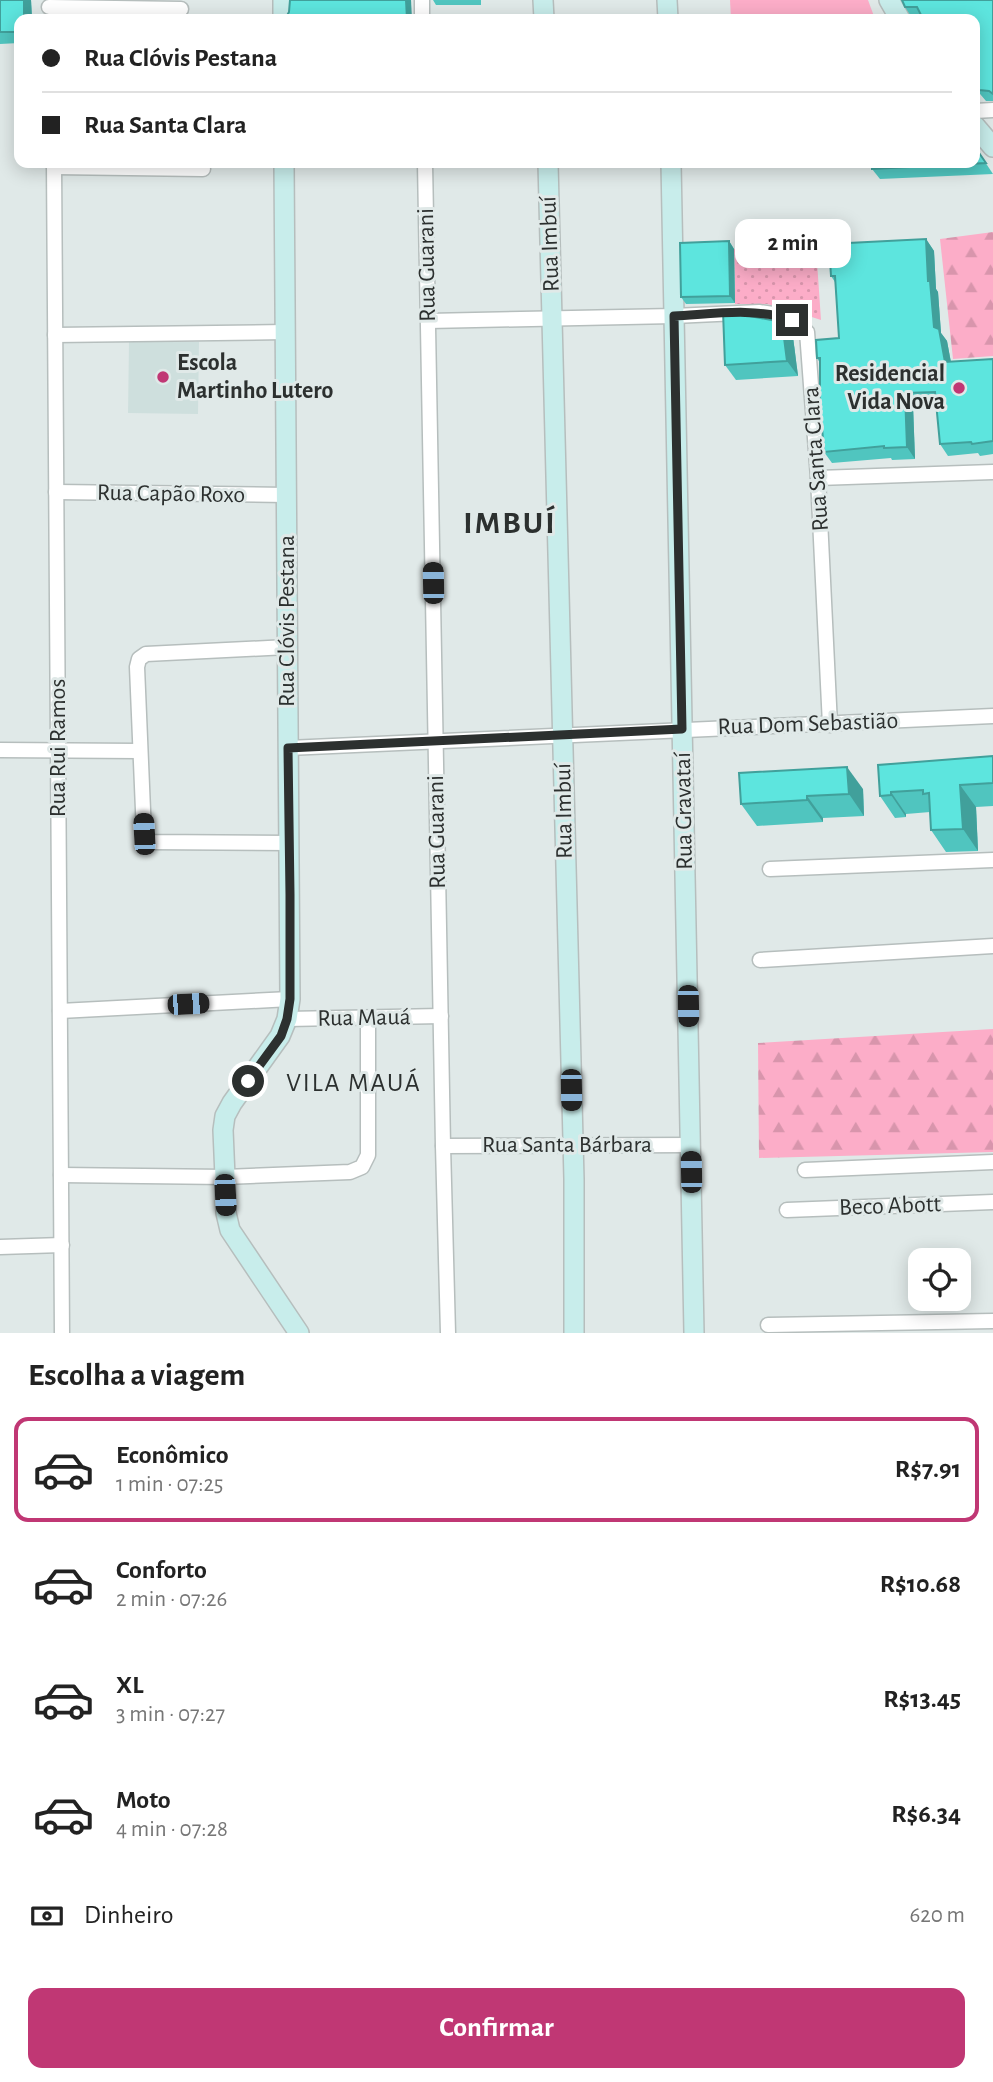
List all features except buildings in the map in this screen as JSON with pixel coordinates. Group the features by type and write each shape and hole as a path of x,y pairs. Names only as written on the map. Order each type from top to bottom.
{"street":[{"path":"49,9 181,9"},
{"path":"980,132 993,147"},
{"name":"Rua Rui Ramos","path":"54,168 62,1333"},
{"path":"166,168 203,169"},
{"name":"Rua Clóvis Pestana","path":"284,168 290,999 281,1036 232,1103 225,1116 223,1130 226,1213 230,1230 299,1333"},
{"name":"Rua Guarani","path":"425,168 448,1333"},
{"name":"Rua Imbuí","path":"548,168 573,1145 574,1333"},
{"name":"Rua Gravataí","path":"671,168 694,1333"},
{"name":"Rua Santa Clara","path":"428,321 759,312 792,320 807,332 818,478 830,724"},
{"path":"55,335 285,332"},
{"path":"818,478 993,472"},
{"name":"Rua Capão Roxo","path":"56,492 286,495"},
{"path":"287,648 146,654 139,659 137,667 144,834 149,842 290,843"},
{"name":"Rua Dom Sebastião","path":"288,748 993,716"},
{"path":"0,750 139,751"},
{"path":"770,869 993,860"},
{"path":"760,960 993,946"},
{"path":"60,1011 290,999"},
{"name":"Rua Mauá","path":"287,1019 440,1016"},
{"path":"61,1175 225,1177 350,1172 362,1167 368,1155 368,1018"},
{"name":"Rua Santa Bárbara","path":"443,1146 690,1145"},
{"path":"805,1170 993,1161"},
{"name":"Beco Abott","path":"787,1210 993,1202"},
{"path":"0,1247 62,1245"},
{"path":"768,1325 993,1321"}],"shaded area":[{"name":"Escola Martinho Lutero","path":"129,341 199,342 198,414 128,413"}],"green space":[{"path":"730,0 868,0 873,14 731,14"},
{"path":"993,232 993,356 953,359 940,239"},
{"path":"816,247 821,320 767,304 735,304 734,249"},
{"path":"993,1029 993,1152 759,1158 758,1043"}],"place":[{"name":"Escola Martinho Lutero","path":"163,377"},
{"name":"Residencial Vida Nova","path":"959,388"}],"district":[{"name":"IMBUÍ","path":"510,523"},
{"name":"VILA MAUÁ","path":"354,1083"}],"route":[{"path":"248,1081 281,1036 290,999 288,748 682,729 674,316 759,312 792,320"}]}
